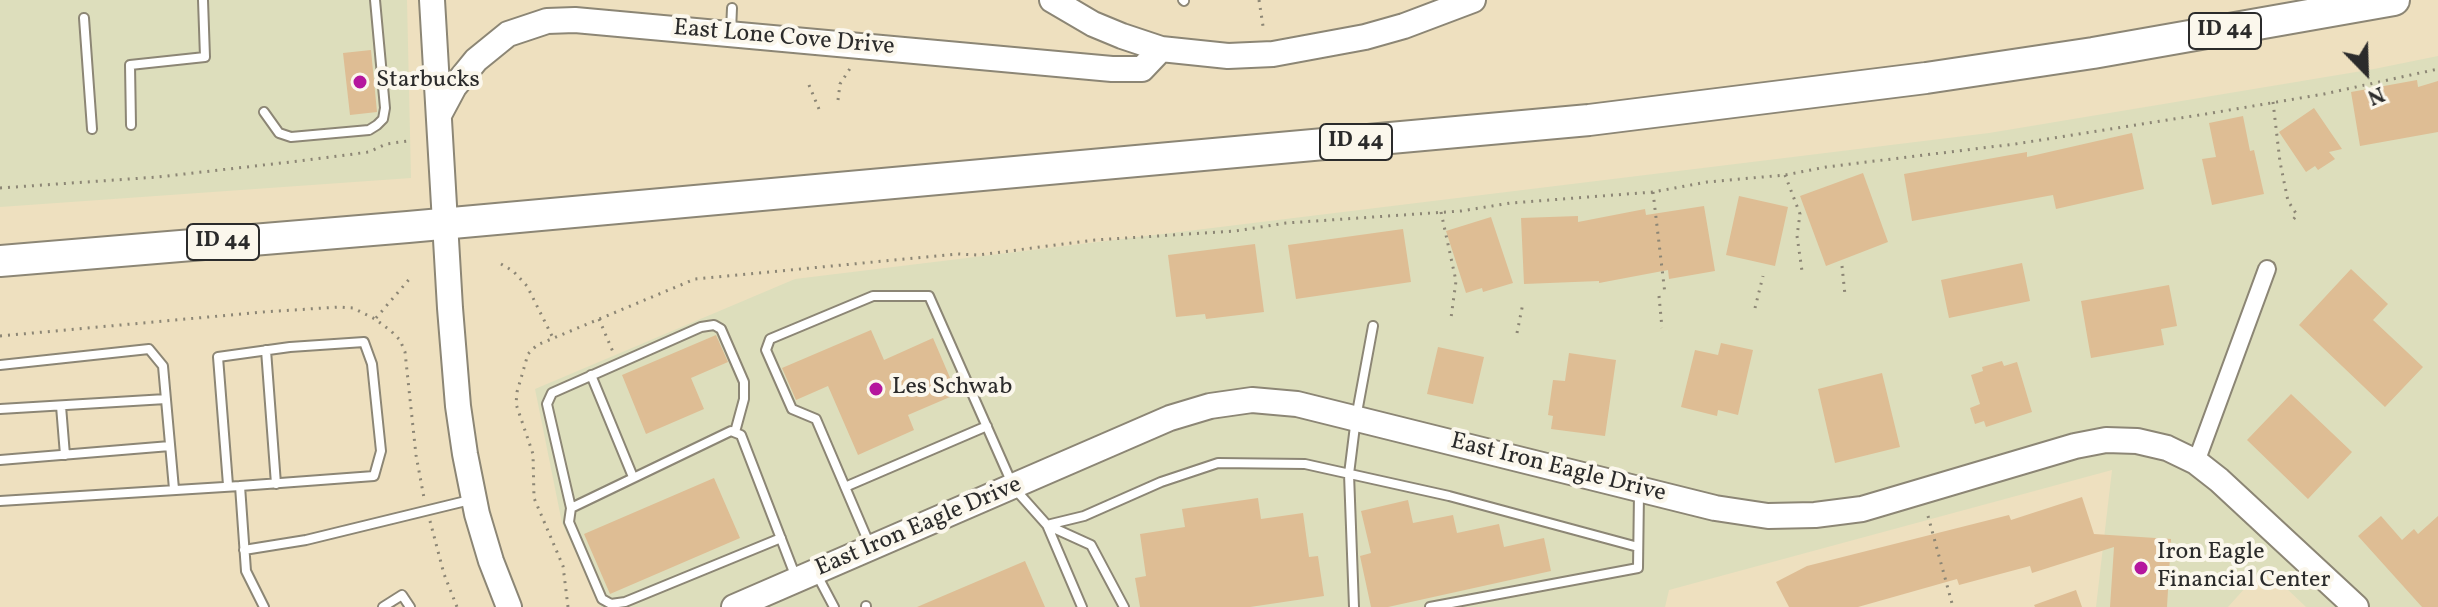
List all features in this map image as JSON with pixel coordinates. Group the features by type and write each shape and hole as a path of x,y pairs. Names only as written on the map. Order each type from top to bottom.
{"highway":[{"name":"ID 44","path":"0,261 1605,118 1926,78 2109,50 2394,0"}],"street":[{"path":"432,0 458,406 474,499 491,561 509,607"},
{"path":"1052,0 1093,24 1161,49 1228,56 1299,50 1365,37 1417,22 1473,0"},
{"name":"East Lone Cove Drive","path":"439,115 454,87 476,60 508,34 547,21 575,20 1112,69 1142,69 1161,49"},
{"path":"2196,462 2267,269"},
{"name":"East Iron Eagle Drive","path":"734,607 1170,418 1210,406 1252,400 1297,404 1742,513 1815,515 1862,509 2075,446 2106,440 2137,441 2167,448 2196,462 2356,607"}],"lane":[{"path":"131,125 130,65 205,57 203,0"},
{"path":"264,112 279,133 291,137 369,130 383,119 385,108 375,0"},
{"path":"731,34 732,8"},
{"path":"84,18 92,129"},
{"path":"871,548 816,419 792,409 766,350 770,339 873,296 929,296 1014,488 1047,525 1082,607"},
{"path":"735,432 744,399 744,382 721,329 714,325 701,327 552,393 547,404 571,508 569,522 602,599 611,604 625,602 781,538"},
{"path":"1354,607 1349,474 1373,326"},
{"path":"0,501 374,476 381,451 372,364 364,342 218,357 228,485"},
{"path":"0,365 149,349 163,366 174,489"},
{"path":"266,350 276,484"},
{"path":"591,375 633,477"},
{"path":"0,409 166,399"},
{"path":"61,406 65,455"},
{"path":"845,487 987,426"},
{"path":"571,508 731,431 735,432 741,435 781,538 806,576 834,607"},
{"path":"0,460 170,446"},
{"path":"1047,525 1084,516 1161,482 1218,463 1305,464 1449,496 1638,547"},
{"path":"240,486 246,571 264,607"},
{"path":"1430,607 1638,568 1639,489"},
{"path":"244,550 306,540 474,499"},
{"path":"1047,525 1091,545 1124,607"},
{"path":"383,607 402,595 410,607"}],"path":[{"path":"1259,0 1263,26"},
{"path":"838,100 840,84 851,67"},
{"path":"568,607 563,566 534,498 533,454 515,398 528,354 537,345 683,283 711,276 958,254 978,255 1055,244 1235,231 1286,223 1441,212 1623,192 1653,192 1707,182 1785,175 1826,167 2015,144 2273,102 2438,69"},
{"path":"809,85 821,114"},
{"path":"2273,102 2274,127 2288,201 2297,215 2291,222"},
{"path":"0,188 158,177 299,161 369,152 386,144 408,141"},
{"path":"1785,175 1800,214 1797,236 1802,271"},
{"path":"1653,192 1665,294"},
{"path":"1441,212 1456,281 1451,318"},
{"path":"501,264 513,271 527,286 553,338"},
{"path":"1842,266 1845,295"},
{"path":"375,319 412,276"},
{"path":"1755,308 1763,276"},
{"path":"1659,296 1662,328"},
{"path":"1517,333 1523,303"},
{"path":"0,336 339,307 353,308 375,319 400,340 405,352 416,455 427,510 444,574 457,607"},
{"path":"599,319 618,363"},
{"path":"1928,516 1953,607"}],"shaded area":[{"path":"0,0 407,0 411,178 0,207"},
{"path":"2438,56 2438,607 2306,607 2264,567 2228,607 2096,607 2112,470 1669,590 1665,607 601,607 562,523 535,389 795,279 1989,133"}],"building":[{"name":"Starbucks","path":"371,50 377,112 350,115 343,53"},
{"path":"2417,80 2418,87 2438,81 2438,132 2360,146 2351,92"},
{"path":"2314,108 2342,149 2329,152 2335,159 2318,170 2315,166 2306,172 2279,132"},
{"path":"2243,116 2264,194 2212,205 2202,159 2216,157 2209,123"},
{"path":"2132,133 2144,189 2056,209 2053,195 1912,221 1904,174 2027,152 2027,157"},
{"path":"1863,173 1888,242 1826,266 1800,196"},
{"path":"1739,196 1788,207 1775,266 1726,255"},
{"path":"1704,206 1715,271 1669,279 1668,270 1599,283 1524,284 1521,218 1578,216 1578,222 1645,209 1646,215"},
{"path":"1491,217 1513,283 1483,292 1482,288 1466,293 1446,231"},
{"path":"1403,229 1411,282 1296,299 1288,245"},
{"path":"1255,244 1264,312 1206,319 1205,314 1176,317 1168,255"},
{"path":"2022,263 2030,301 1949,318 1941,280"},
{"path":"2351,269 2388,304 2373,320 2423,367 2385,407 2299,325"},
{"path":"2169,285 2177,326 2161,329 2164,345 2091,358 2081,301"},
{"path":"871,330 884,360 933,338 957,394 908,415 914,430 858,455 828,386 796,400 782,368"},
{"path":"716,335 728,362 691,378 704,409 646,434 622,375"},
{"path":"1721,343 1753,350 1738,415 1718,410 1717,416 1681,407 1695,350 1718,355"},
{"path":"1438,347 1484,357 1473,404 1427,394"},
{"path":"1569,353 1616,360 1605,436 1551,429 1553,416 1548,415 1553,380 1565,381"},
{"path":"2002,361 2004,366 2017,362 2032,412 1986,427 1984,421 1975,424 1970,408 1980,404 1971,375 1983,371 1982,367"},
{"path":"1882,373 1900,447 1835,463 1818,389"},
{"path":"2291,394 2352,452 2308,499 2247,440"},
{"path":"714,478 740,538 610,594 584,534"},
{"path":"2082,497 2094,534 2171,539 2167,607 2110,607 2114,547 2032,573 2030,566 1959,585 1957,579 1858,607 1789,607 1776,582 1807,566 2009,515 2011,520"},
{"path":"1258,498 1261,519 1303,513 1309,557 1318,556 1324,596 1250,607 1140,607 1135,578 1146,576 1140,534 1185,527 1182,509"},
{"path":"1408,500 1413,523 1453,515 1457,533 1499,524 1504,547 1544,538 1551,571 1388,607 1371,607 1360,556 1371,553 1361,511"},
{"path":"2381,516 2402,540 2414,529 2418,534 2438,516 2438,607 2422,607 2358,536"},
{"path":"1025,561 1045,607 917,607"},
{"path":"2076,590 2082,607 2034,605"}],"place":[{"name":"Starbucks","path":"360,82"},
{"name":"Les Schwab","path":"876,389"},
{"name":"Iron Eagle Financial Center","path":"2141,568"}]}
